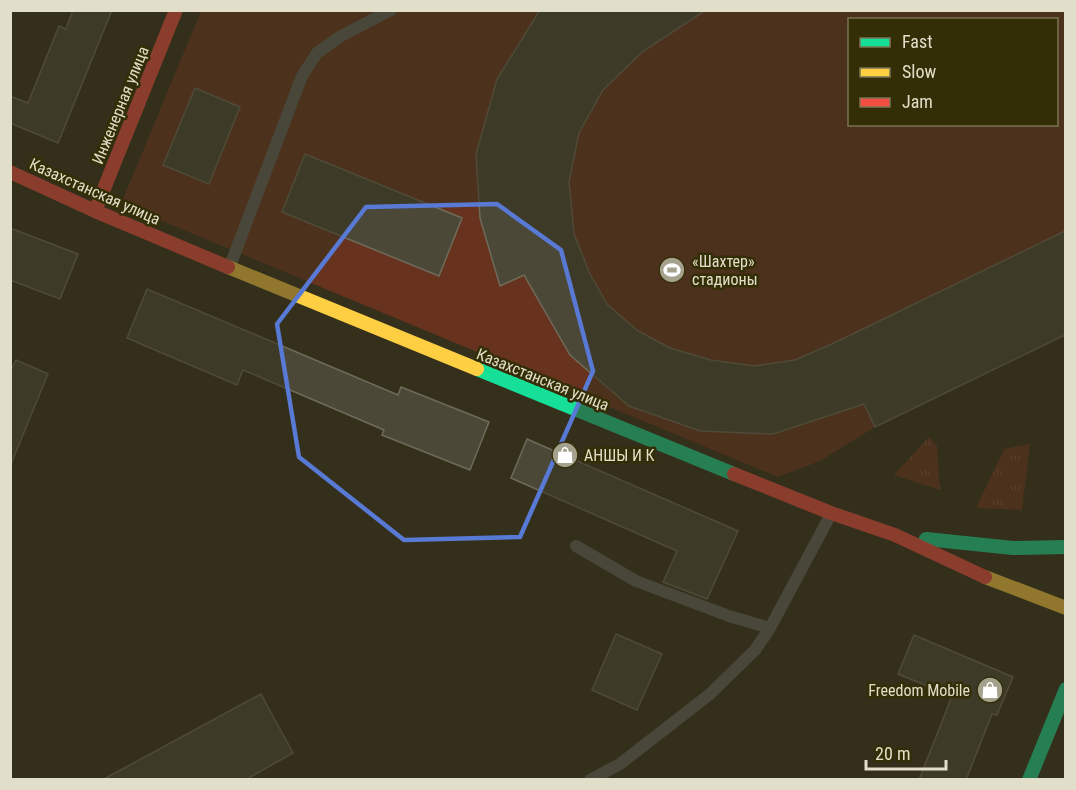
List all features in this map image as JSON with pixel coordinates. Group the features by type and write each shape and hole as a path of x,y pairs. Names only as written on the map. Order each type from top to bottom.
{"main road":[{"name":"Инженерная улица","path":"95,211 176,10"},
{"name":"Казахстанская улица","path":"10,172 95,211 230,267 831,513 895,535 996,582 1065,608"},
{"path":"895,535 1011,550 1065,548"},
{"path":"1029,780 1065,688"}],"lane":[{"path":"230,267 302,76 317,53 341,36 391,10"},
{"path":"590,780 620,764 711,694 756,650 831,513"},
{"path":"576,546 636,581 729,616 770,628"}],"highlighted area":[{"path":"497,204 561,250 593,371 520,537 404,540 299,457 277,324 366,207"}],"green space":[{"name":"«Шахтер» стадионы","path":"201,11 1065,11 1065,335 875,427 820,461 778,477 121,204"},
{"path":"929,437 937,446 940,490 894,475"},
{"path":"1030,444 1022,510 976,508 1004,449"}],"building":[{"path":"73,10 112,10 58,143 10,123 10,96 28,103 59,26 66,29"},
{"path":"540,10 706,10 642,52 603,90 579,133 569,182 574,234 590,274 607,304 638,331 670,348 711,360 754,366 795,360 1065,231 1065,335 875,427 864,404 773,434 700,431 629,406 570,355 524,275 500,286 480,218 476,154 497,79"},
{"path":"195,88 240,107 209,184 163,165"},
{"path":"305,154 462,218 439,276 282,212"},
{"path":"10,228 78,254 60,299 10,280"},
{"path":"147,289 398,395 401,387 489,422 470,470 382,435 384,430 243,370 237,385 127,338"},
{"path":"16,360 48,374 11,464 10,372"},
{"path":"527,439 738,531 707,599 663,582 677,551 511,478"},
{"path":"616,634 662,654 637,710 592,690"},
{"path":"914,635 1013,677 997,715 992,714 966,780 919,780 952,696 898,674"},
{"path":"261,694 293,753 245,780 102,780"}],"traffic: fast":[{"path":"477,369 734,474"},
{"path":"926,539 1013,548 1066,547"},
{"path":"1029,780 1066,689"}],"traffic: slow":[{"path":"228,267 477,369"},
{"path":"985,577 1066,608"}],"traffic: jam":[{"path":"95,211 176,10"},
{"path":"10,172 228,267"},
{"path":"734,474 831,513 895,535 985,577"}],"place":[{"name":"«Шахтер» стадионы","path":"672,270"},
{"name":"АНШЫ И К","path":"565,455"},
{"name":"Freedom Mobile","path":"990,690"}]}
